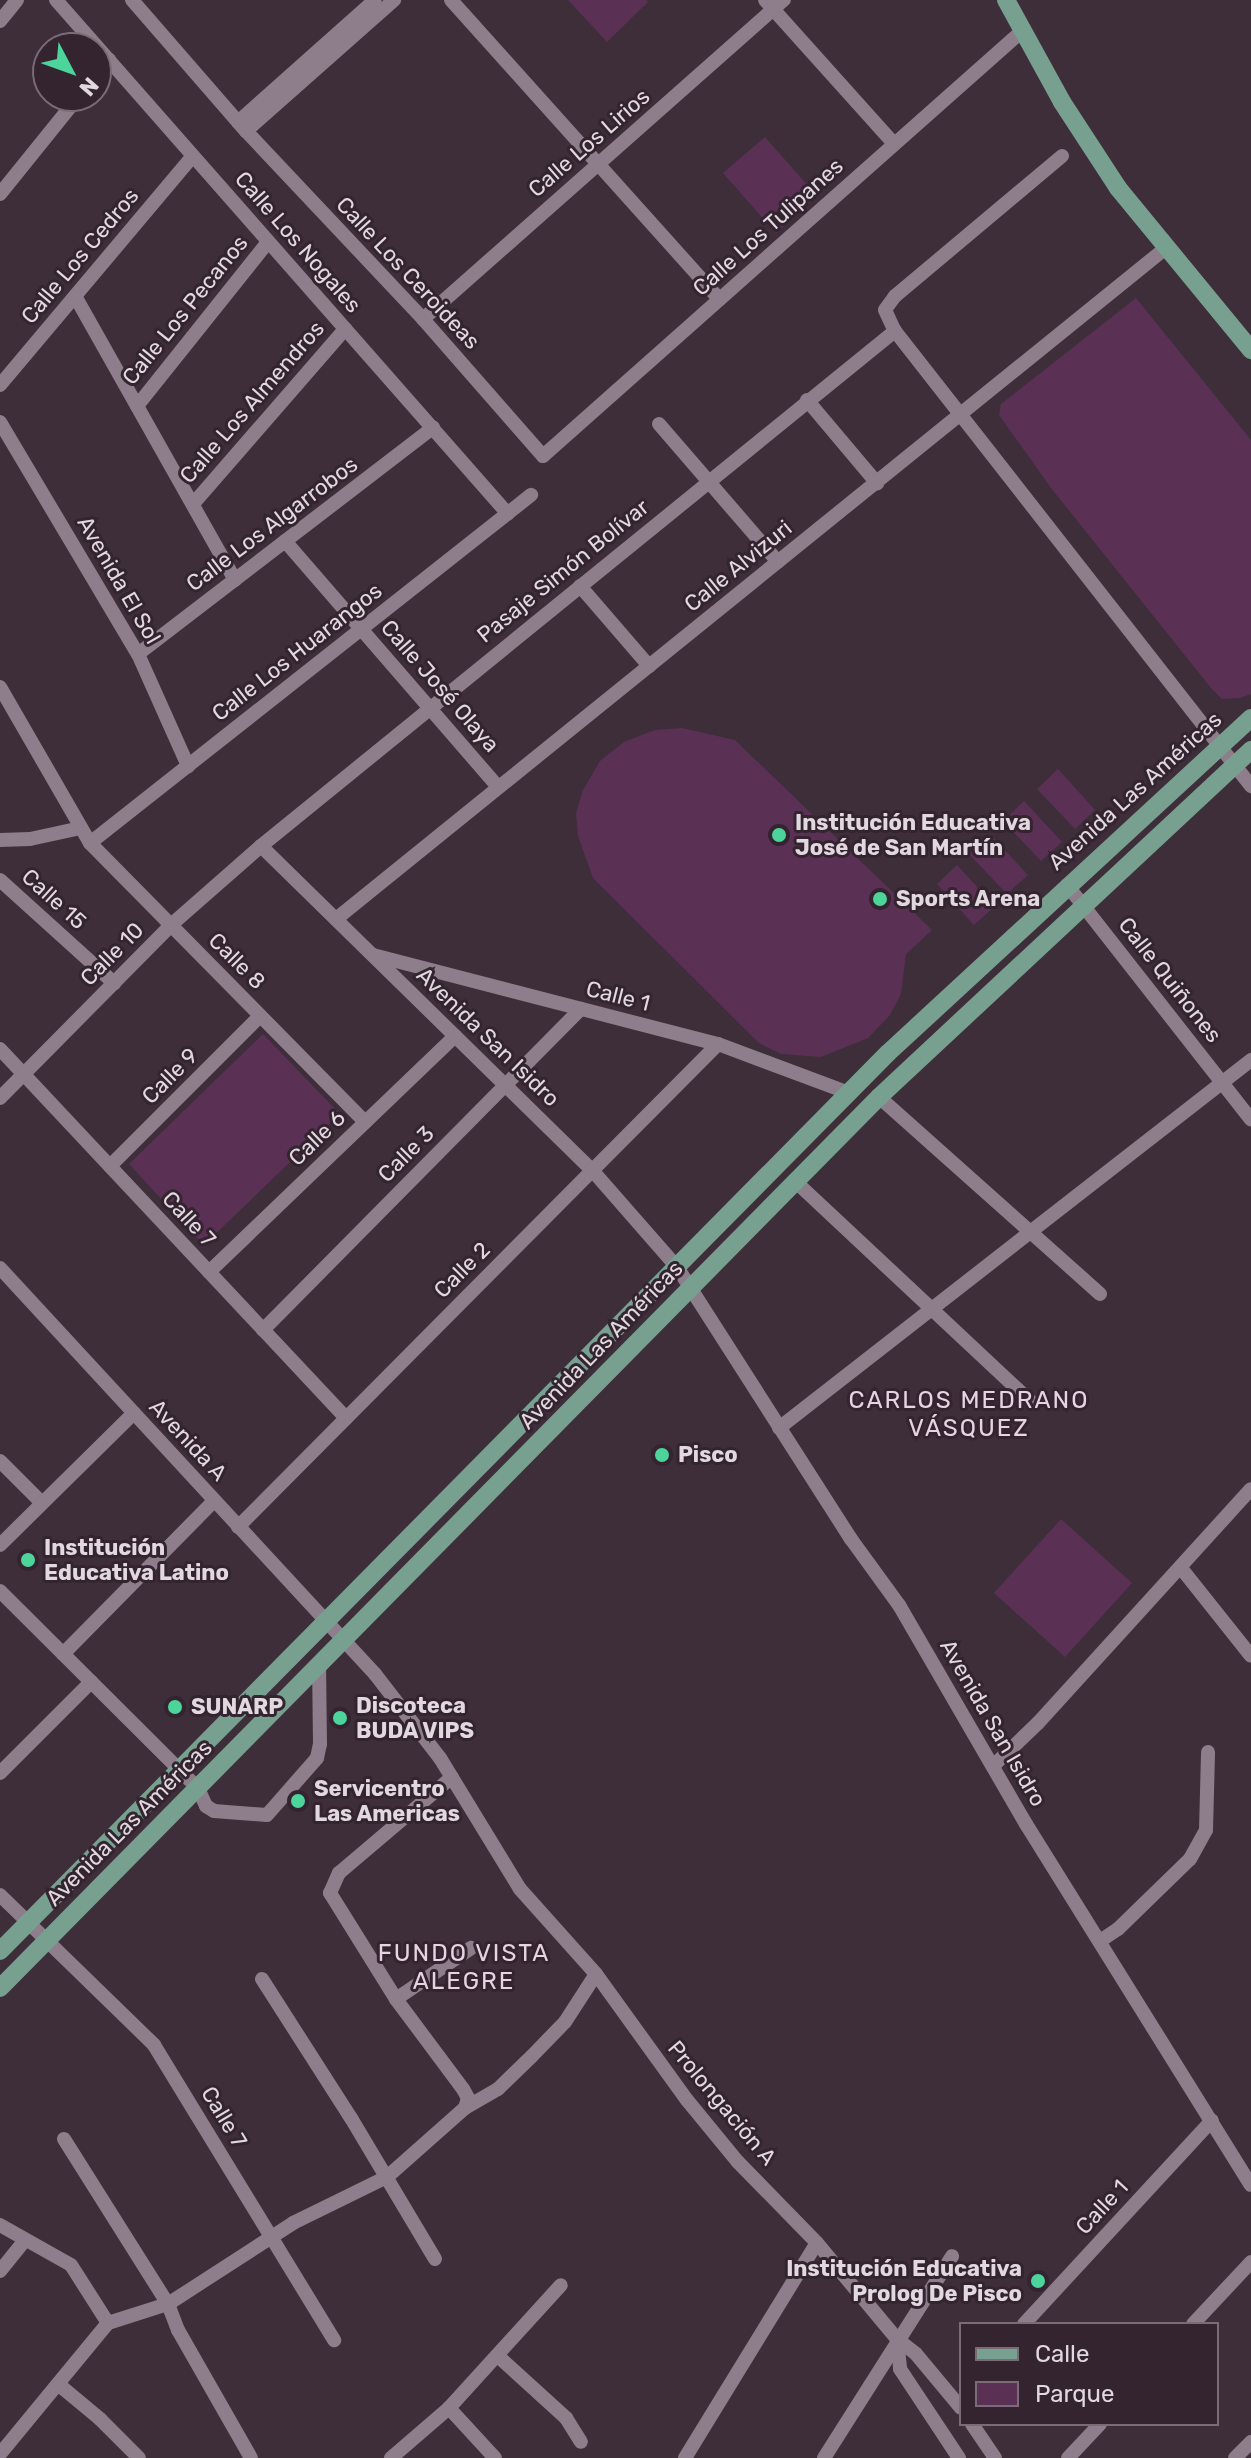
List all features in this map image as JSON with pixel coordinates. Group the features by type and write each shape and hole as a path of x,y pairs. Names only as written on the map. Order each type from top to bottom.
{"main road":[{"path":"1006,0 1088,142 1136,211 1250,349"},
{"name":"Avenida Las Américas","path":"0,1951 849,1093 1067,885 1251,718"},
{"name":"Avenida Las Américas","path":"0,1988 879,1097 1251,750"},
{"path":"130,1820 149,1837"},
{"path":"61,1890 79,1908"}],"street":[{"path":"0,21 17,0"},
{"name":"Calle Los Nogales","path":"56,0 84,32"},
{"name":"Calle Los Ceroideas","path":"132,0 242,127 423,319 543,456"},
{"path":"242,127 375,0"},
{"path":"242,127 394,0"},
{"path":"451,0 719,299"},
{"path":"774,3 894,144"},
{"name":"Calle Los Lirios","path":"423,319 774,3"},
{"name":"Calle Los Tulipanes","path":"543,456 1022,31"},
{"name":"Calle Los Nogales","path":"112,63 508,514"},
{"path":"0,194 66,112"},
{"name":"Calle Los Cedros","path":"0,385 193,156"},
{"path":"1062,156 895,296 885,310 895,331 1251,786"},
{"name":"Calle Los Pecanos","path":"137,406 268,242"},
{"name":"Calle Alvizuri","path":"336,919 1167,247"},
{"path":"75,296 235,580"},
{"name":"Calle Los Almendros","path":"193,504 345,329"},
{"name":"Pasaje Simón Bolívar","path":"261,846 895,331"},
{"path":"807,400 877,483"},
{"name":"Avenida El Sol","path":"0,422 138,654 188,766"},
{"path":"659,424 778,562"},
{"name":"Calle Los Algarrobos","path":"138,654 433,428"},
{"name":"Calle Los Huarangos","path":"90,843 531,495"},
{"name":"Calle José Olaya","path":"285,541 498,787"},
{"path":"580,586 649,666"},
{"name":"Calle 8","path":"0,687 90,843 365,1122"},
{"path":"0,840 30,839 81,828"},
{"name":"Avenida San Isidro","path":"261,846 592,1170 677,1267 779,1428 899,1605 993,1766 1251,2185"},
{"name":"Calle 10","path":"0,1098 171,925 261,846"},
{"name":"Calle 15","path":"0,880 114,983"},
{"name":"Calle Quiñones","path":"1067,885 1251,1120"},
{"name":"Calle 1","path":"372,955 718,1044 849,1093"},
{"name":"Calle 3","path":"263,1330 581,1009"},
{"name":"Calle 9","path":"110,1166 260,1016"},
{"name":"Calle 6","path":"209,1272 455,1036"},
{"name":"Calle 2","path":"238,1527 718,1044"},
{"name":"Calle 7","path":"0,1049 346,1418"},
{"path":"779,1428 1251,1060"},
{"path":"879,1097 1100,1294"},
{"path":"796,1182 1032,1403"},
{"name":"Avenida A","path":"0,1268 375,1674 452,1777"},
{"path":"0,1545 134,1413"},
{"path":"0,1461 42,1503"},
{"path":"993,1766 1181,1568 1251,1489"},
{"path":"63,1654 214,1501"},
{"path":"1181,1568 1251,1656"},
{"path":"1,1596 198,1788 210,1810 263,1815 271,1812 319,1751 319,1665"},
{"path":"0,1773 91,1682"},
{"path":"1100,1941 1118,1929 1190,1859 1206,1830 1208,1752"},
{"path":"452,1777 333,1881 330,1893 396,1999 463,2089 468,2098 465,2108"},
{"name":"Prolongación A","path":"452,1777 520,1889 596,1974 687,2100 738,2162 817,2243 897,2339 916,2354 959,2400"},
{"name":"Calle 7","path":"0,1895 154,2045 334,2340"},
{"path":"396,1999 471,1948"},
{"path":"0,2454 108,2323 168,2304 272,2237 387,2177 465,2108 498,2089 532,2056 565,2022 596,1974"},
{"path":"262,1979 435,2259"},
{"name":"Calle 1","path":"1026,2322 1212,2120"},
{"path":"64,2139 168,2304 178,2330 251,2458"},
{"path":"0,2225 71,2265 108,2323"},
{"path":"0,2271 25,2240"},
{"path":"685,2458 817,2243"},
{"path":"824,2458 952,2256"},
{"path":"1195,2322 1251,2262"},
{"path":"391,2458 449,2408 499,2357 561,2285"},
{"name":"Prolongación A","path":"897,2339 900,2369 959,2458"},
{"path":"499,2357 566,2418 581,2442"},
{"path":"58,2384 100,2419 139,2458"},
{"path":"449,2408 495,2458"},
{"path":"973,2426 995,2458"},
{"path":"1068,2458 1098,2426"},
{"path":"1235,2458 1251,2442"}],"green space":[{"path":"568,0 646,0 648,2 607,42"},
{"path":"765,137 817,196 776,233 723,173"},
{"path":"1136,298 1251,440 1251,694 1240,698 1222,699 1211,688 1051,488 999,415 1001,404"},
{"path":"682,728 735,740 932,930 906,954 901,994 890,1015 868,1038 821,1057 781,1054 759,1043 593,878 578,836 576,813 583,790 600,761 624,742 655,730"},
{"path":"1058,769 1095,810 1075,829 1037,789"},
{"path":"1024,801 1062,842 1041,861 1003,821"},
{"path":"990,834 1028,875 1007,894 969,854"},
{"path":"957,865 995,906 974,925 937,884"},
{"path":"263,1034 340,1114 204,1245 129,1164"},
{"path":"1061,1519 1132,1583 1065,1657 994,1593"}],"place":[{"name":"Institución Educativa José de San Martín","path":"779,835"},
{"name":"Sports Arena","path":"880,899"},
{"name":"Pisco","path":"662,1455"},
{"name":"Institución Educativa Latino","path":"28,1560"},
{"name":"SUNARP","path":"175,1707"},
{"name":"Discoteca BUDA VIPS","path":"340,1718"},
{"name":"Servicentro Las Americas","path":"298,1801"},
{"name":"Institución Educativa Prolog De Pisco","path":"1038,2281"}],"district":[{"name":"CARLOS MEDRANO VÁSQUEZ","path":"969,1415"},
{"name":"FUNDO VISTA ALEGRE","path":"464,1968"}]}
